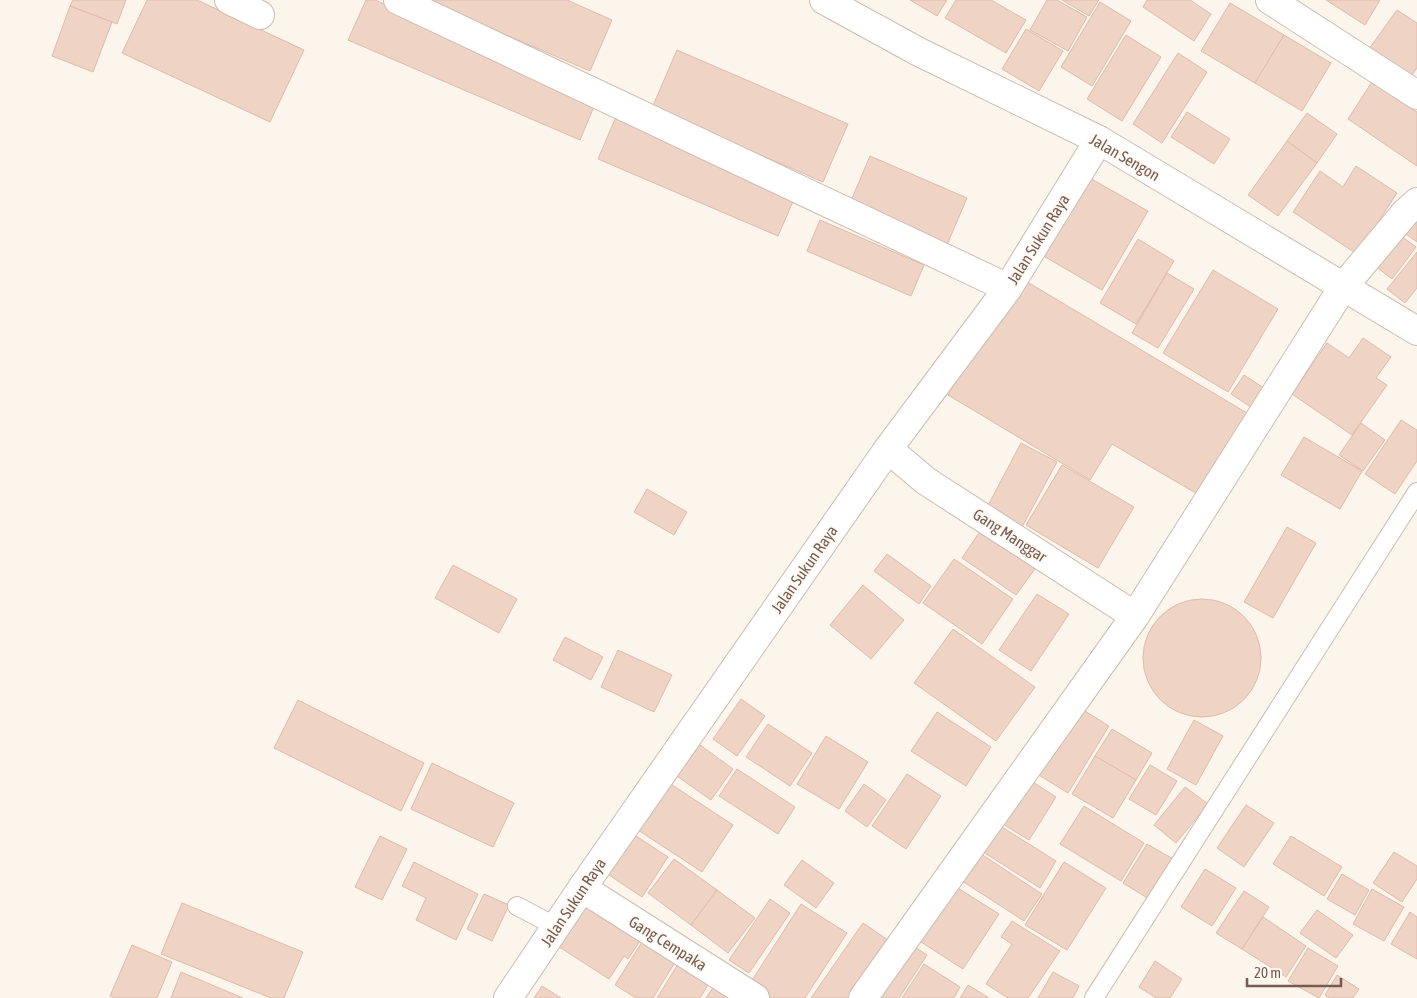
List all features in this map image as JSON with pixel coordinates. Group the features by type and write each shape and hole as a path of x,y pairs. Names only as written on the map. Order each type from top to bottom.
{"street":[{"path":"229,0 260,15"},
{"path":"398,0 1008,288"},
{"name":"Jalan Sengon","path":"824,0 919,52 1099,140 1417,331"},
{"path":"1270,0 1417,95"},
{"name":"Jalan Sukun Raya","path":"508,998 555,926 888,449 1008,288 1099,140"},
{"path":"863,998 1135,616 1343,287 1405,213 1417,202"},
{"name":"Gang Manggar","path":"888,449 926,481 1135,616"},
{"name":"Gang Cempaka","path":"582,888 755,998"}],"lane":[{"path":"1094,998 1417,492"},
{"path":"517,906 555,926"}],"building":[{"path":"73,0 126,0 117,24 70,6"},
{"path":"147,0 197,0 304,50 270,122 122,53"},
{"path":"366,0 375,0 598,97 580,140 348,40"},
{"path":"425,0 567,0 612,20 590,71"},
{"path":"910,0 947,0 937,16"},
{"path":"956,0 991,0 1026,20 1006,53 945,18"},
{"path":"1047,0 1057,0 1087,17 1068,51 1030,30"},
{"path":"1062,0 1099,0 1089,16"},
{"path":"1147,0 1190,0 1211,14 1194,41 1143,7"},
{"path":"1326,0 1380,0 1365,25"},
{"path":"1100,2 1131,21 1092,86 1061,67"},
{"path":"1230,3 1284,35 1255,83 1201,51"},
{"path":"70,6 112,22 93,72 52,56"},
{"path":"1397,10 1417,23 1417,68 1407,82 1366,53"},
{"path":"1026,29 1063,51 1039,91 1002,69"},
{"path":"1126,35 1161,57 1122,121 1087,99"},
{"path":"1284,35 1331,63 1302,111 1255,83"},
{"path":"677,50 848,124 823,182 652,108"},
{"path":"1178,53 1207,72 1162,143 1133,124"},
{"path":"1372,82 1417,112 1417,166 1348,119"},
{"path":"618,112 798,190 778,236 598,159"},
{"path":"1187,112 1230,139 1214,164 1171,137"},
{"path":"1307,113 1337,134 1317,163 1287,141"},
{"path":"1287,141 1317,163 1278,216 1248,195"},
{"path":"870,156 967,198 947,245 850,203"},
{"path":"1356,166 1397,193 1357,254 1293,212 1320,171 1343,187"},
{"path":"1081,173 1148,211 1102,290 1035,251"},
{"path":"1417,207 1417,242 1400,230"},
{"path":"820,220 924,265 911,296 807,251"},
{"path":"1397,233 1416,247 1392,279 1374,265"},
{"path":"1138,239 1174,261 1136,324 1100,303"},
{"path":"1417,252 1417,288 1405,303 1387,289"},
{"path":"1213,270 1278,309 1228,392 1163,353"},
{"path":"1167,273 1194,289 1158,348 1132,333"},
{"path":"1019,277 1252,416 1204,498 1112,444 1090,480 948,395"},
{"path":"1363,338 1391,357 1376,378 1387,385 1352,435 1292,394 1327,343 1349,358"},
{"path":"1244,375 1273,394 1260,413 1231,394"},
{"path":"1401,420 1417,430 1417,461 1395,494 1365,474"},
{"path":"1361,423 1385,440 1363,471 1339,455"},
{"path":"1304,437 1362,471 1340,509 1281,475"},
{"path":"1021,443 1057,462 1021,529 985,511"},
{"path":"1062,465 1134,507 1098,568 1026,525"},
{"path":"647,489 687,512 674,535 634,512"},
{"path":"983,527 1038,565 1016,595 962,558"},
{"path":"1287,527 1316,543 1273,618 1244,602"},
{"path":"887,554 931,586 919,604 874,571"},
{"path":"954,559 1013,599 982,644 923,603"},
{"path":"453,565 517,599 499,633 435,598"},
{"path":"863,585 904,620 871,659 830,625"},
{"path":"1037,594 1069,614 1031,671 999,650"},
{"path":"1202,599 1225,603 1244,616 1257,635 1261,658 1257,681 1244,700 1225,713 1202,717 1179,713 1160,700 1147,681 1143,658 1147,635 1160,616 1179,603"},
{"path":"953,629 1035,687 996,741 914,683"},
{"path":"565,637 603,657 591,680 553,660"},
{"path":"618,650 672,675 654,712 601,687"},
{"path":"741,699 765,716 737,756 713,739"},
{"path":"298,700 424,763 401,811 274,748"},
{"path":"1075,705 1109,726 1068,793 1034,772"},
{"path":"937,712 991,747 966,786 911,751"},
{"path":"1194,720 1223,736 1196,785 1167,769"},
{"path":"768,724 812,753 790,786 746,757"},
{"path":"1112,729 1152,753 1136,780 1095,756"},
{"path":"826,736 868,762 839,809 797,784"},
{"path":"696,742 733,769 711,800 674,774"},
{"path":"1095,756 1136,780 1113,818 1072,794"},
{"path":"432,763 514,803 493,847 411,809"},
{"path":"1150,765 1177,781 1156,815 1129,799"},
{"path":"737,769 795,807 778,834 719,796"},
{"path":"907,774 941,796 906,849 872,826"},
{"path":"1025,777 1056,797 1029,840 998,821"},
{"path":"666,781 733,825 702,872 635,828"},
{"path":"864,784 886,800 867,827 845,811"},
{"path":"1185,787 1208,804 1176,843 1154,825"},
{"path":"1246,805 1274,823 1244,867 1217,848"},
{"path":"1084,806 1144,843 1121,881 1060,844"},
{"path":"997,824 1056,861 1040,888 980,850"},
{"path":"633,834 668,857 642,897 606,873"},
{"path":"380,836 407,849 382,900 355,887"},
{"path":"1291,836 1342,867 1324,896 1273,864"},
{"path":"1147,844 1173,859 1149,899 1123,883"},
{"path":"975,850 1042,894 1024,921 956,877"},
{"path":"1394,852 1417,866 1417,879 1402,902 1373,883"},
{"path":"674,859 717,890 691,925 648,893"},
{"path":"802,860 834,883 816,908 784,885"},
{"path":"414,862 478,894 456,940 416,920 426,898 402,886"},
{"path":"1064,862 1106,888 1067,950 1025,925"},
{"path":"1205,869 1236,888 1212,926 1181,907"},
{"path":"1342,874 1369,890 1355,915 1327,899"},
{"path":"953,885 999,914 963,969 918,940"},
{"path":"1372,889 1404,907 1384,941 1353,924"},
{"path":"717,890 755,918 728,953 691,925"},
{"path":"1244,891 1269,907 1242,949 1216,933"},
{"path":"484,894 509,905 492,941 467,929"},
{"path":"584,894 645,933 628,959 624,956 609,979 553,943"},
{"path":"770,899 790,913 749,973 729,960"},
{"path":"182,903 303,952 284,998 271,998 161,954"},
{"path":"801,904 847,933 805,998 769,998 749,985"},
{"path":"1317,910 1353,935 1336,958 1300,933"},
{"path":"1410,912 1417,917 1417,959 1391,944"},
{"path":"1263,917 1306,946 1286,977 1242,949"},
{"path":"1012,921 1060,951 1028,998 1008,998 986,984 1012,944 1001,937"},
{"path":"863,923 888,940 848,998 811,998"},
{"path":"647,934 680,954 653,998 636,998 615,985"},
{"path":"907,942 927,955 899,998 871,998"},
{"path":"132,945 172,962 157,998 114,998 110,996"},
{"path":"1308,948 1338,966 1319,998 1288,981"},
{"path":"683,956 714,975 700,998 657,998"},
{"path":"1155,961 1182,979 1170,998 1156,998 1139,987"},
{"path":"924,964 960,987 954,998 902,998"},
{"path":"181,972 243,998 171,998"},
{"path":"1053,972 1079,986 1073,998 1038,998"},
{"path":"1337,975 1359,989 1353,998 1329,998 1325,995"},
{"path":"968,985 989,998 960,998"},
{"path":"542,986 561,998 534,998"},
{"path":"714,986 734,998 706,998"}]}
